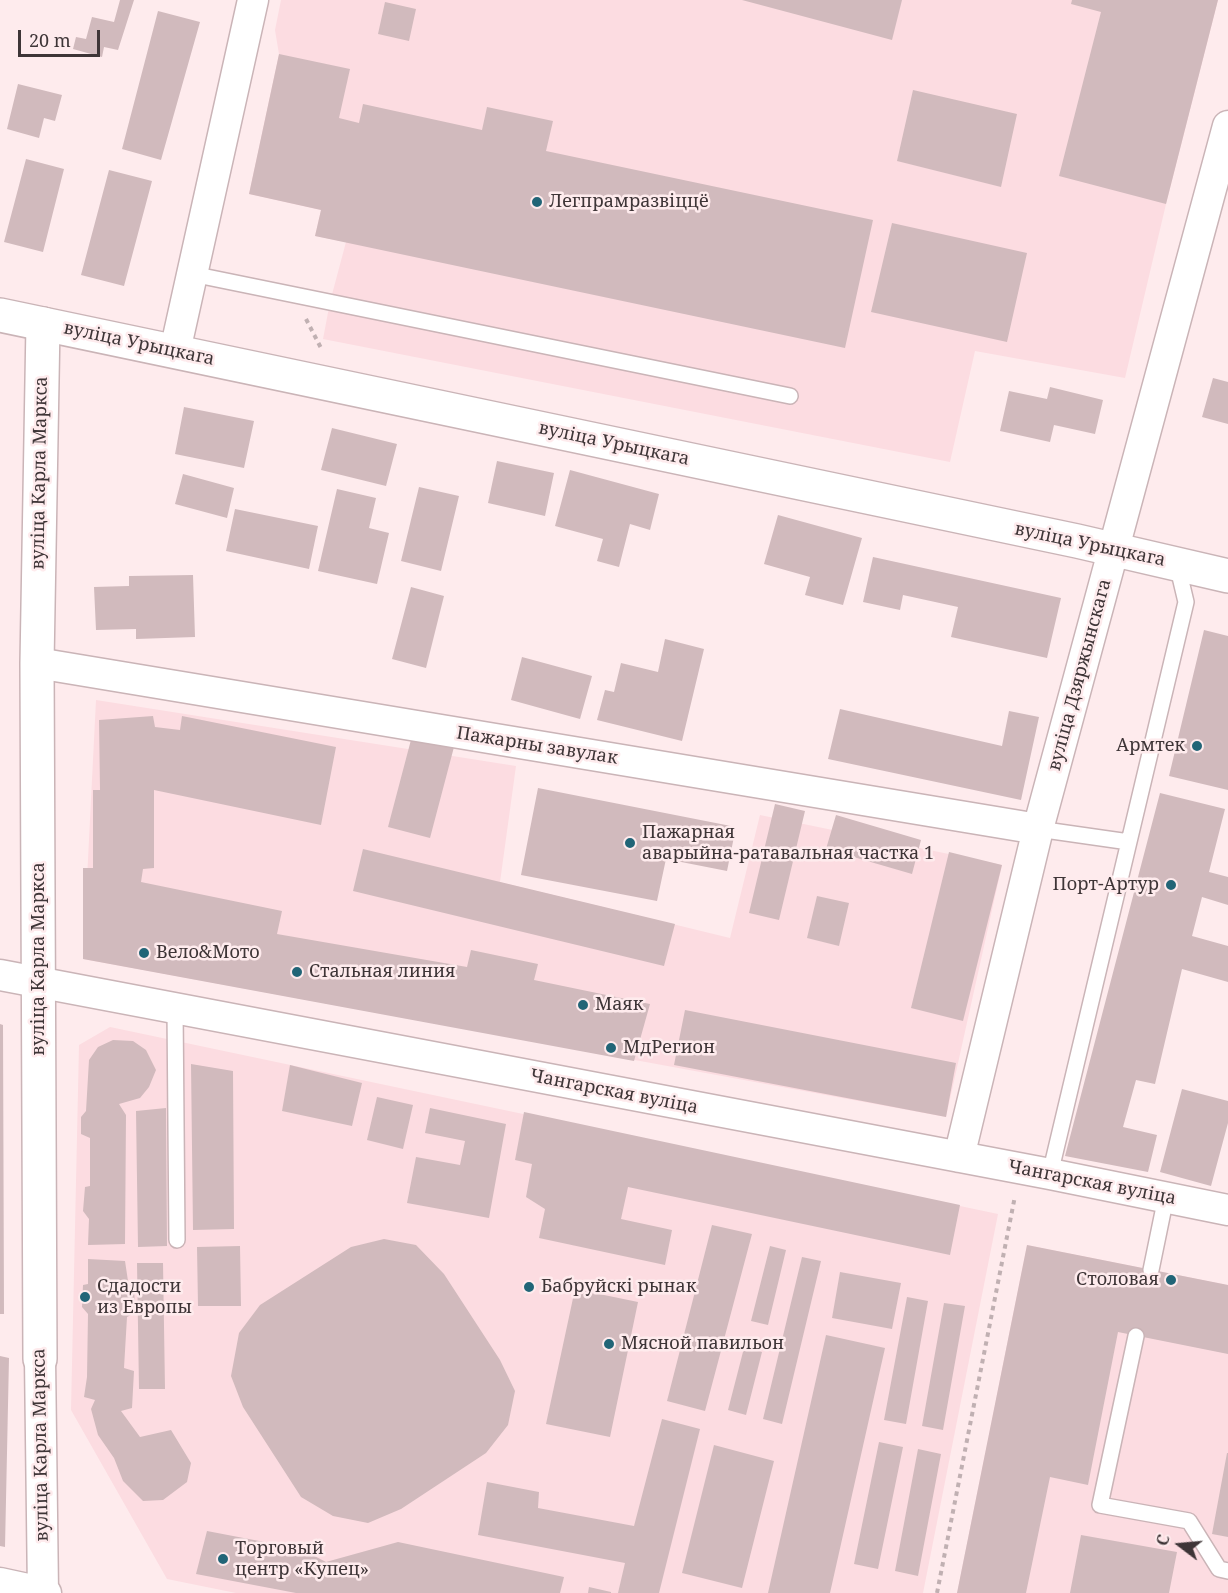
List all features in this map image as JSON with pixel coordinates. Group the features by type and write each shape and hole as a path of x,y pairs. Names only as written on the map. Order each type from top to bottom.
{"main road":[{"name":"вуліца Урыцкага","path":"0,315 1115,549 1193,570 1228,576"},
{"name":"вуліца Карла Маркса","path":"40,1359 37,663 43,324"}],"street":[{"path":"175,351 253,0"},
{"name":"вуліца Дзяржынскага","path":"959,1157 1038,829 1228,126"},
{"name":"Пажарны завулак","path":"37,663 1038,829"},
{"name":"Чангарская вуліца","path":"0,975 1050,1174 1228,1210"},
{"name":"вуліца Карла Маркса","path":"40,1359 44,1593"},
{"path":"0,1583 44,1593"}],"lane":[{"path":"192,274 790,396"},
{"path":"1050,1174 1186,602 1177,564"},
{"path":"1038,829 1129,842"},
{"path":"175,1008 177,1240"},
{"path":"1151,1270 1166,1197"},
{"path":"1136,1336 1100,1505 1189,1521 1219,1569 1228,1570"}],"path":[{"path":"937,1593 1020,1169"}],"shaded area":[{"path":"281,0 1218,0 1125,378 975,351 950,462 323,339 346,242 315,236 321,210 249,194 279,54 275,30"},
{"path":"96,700 516,766 500,882 730,938 760,815 1002,865 946,1117 83,959"},
{"name":"Бабруйскі рынак","path":"110,1027 998,1214 923,1593 236,1593 167,1579 71,1410 79,1045"},
{"path":"1027,1245 1228,1285 1228,1593 957,1593"}],"building":[{"path":"120,0 134,0 118,50 104,47 102,57 73,49 76,37 86,39 92,17 114,22"},
{"path":"742,0 902,0 892,40"},
{"path":"1072,0 1218,0 1166,204 1059,176 1101,12 1071,4"},
{"path":"385,2 416,9 409,41 378,34"},
{"path":"158,11 200,22 161,160 122,149"},
{"name":"Легпрамразвіццё","path":"279,54 350,69 339,118 359,123 363,104 482,130 487,107 553,121 546,151 873,220 845,348 315,236 321,210 249,194"},
{"path":"18,84 62,95 55,121 44,118 39,138 7,129"},
{"path":"913,90 1017,114 1001,187 897,161"},
{"path":"26,159 64,169 43,252 4,242"},
{"path":"109,170 152,181 124,286 81,275"},
{"path":"892,223 1027,253 1007,342 871,312"},
{"path":"1213,378 1228,382 1228,424 1202,417"},
{"path":"1050,387 1103,400 1095,434 1054,425 1050,442 1000,431 1009,391 1047,399"},
{"path":"184,407 254,421 244,468 175,454"},
{"path":"332,428 397,444 386,486 321,470"},
{"path":"497,461 554,473 545,516 488,503"},
{"path":"570,470 659,494 650,530 630,524 619,567 597,561 603,539 555,526"},
{"path":"183,474 234,488 227,518 175,504"},
{"path":"419,487 459,496 441,571 401,561"},
{"path":"337,489 376,498 369,528 389,533 377,584 318,571"},
{"path":"235,509 318,526 309,569 226,551"},
{"path":"778,515 862,538 843,605 805,595 810,577 764,564"},
{"path":"873,557 1061,598 1047,658 951,637 958,607 903,595 900,610 863,602"},
{"path":"193,575 195,637 136,639 136,629 96,630 94,587 129,586 129,576"},
{"path":"411,587 444,596 426,668 392,659"},
{"path":"1204,630 1228,636 1228,790 1169,776"},
{"path":"665,639 704,649 682,741 597,720 605,690 614,692 621,663 658,672"},
{"path":"522,657 592,676 580,719 511,700"},
{"path":"840,709 1002,746 1009,711 1039,717 1021,800 828,759"},
{"path":"153,716 155,727 180,730 182,716 336,747 321,825 154,790 154,868 143,869 141,882 282,911 277,934 467,967 471,950 538,964 534,980 650,1004 634,1061 83,959 83,868 93,868 93,790 100,790 99,720"},
{"path":"412,736 454,747 430,838 388,827"},
{"name":"Пажарная аварыйна-ратавальная частка 1","path":"538,788 736,827 727,871 666,859 657,901 521,875"},
{"path":"1160,793 1225,809 1209,872 1228,877 1228,905 1202,897 1192,936 1228,946 1228,982 1182,969 1155,1084 1136,1080 1123,1127 1157,1135 1148,1172 1065,1156"},
{"path":"775,804 805,811 779,920 749,913"},
{"path":"836,815 921,840 912,874 826,849"},
{"path":"363,849 675,924 664,966 353,891"},
{"path":"949,852 1002,865 963,1021 911,1008"},
{"path":"817,896 849,903 839,946 807,938"},
{"path":"685,1010 956,1063 946,1117 674,1065"},
{"path":"0,1024 3,1025 4,1314 0,1314"},
{"path":"113,1040 133,1041 146,1050 156,1070 149,1087 140,1098 119,1104 126,1115 125,1244 88,1245 89,1219 83,1211 85,1187 90,1186 90,1138 81,1134 81,1117 86,1111 89,1060 98,1047"},
{"path":"191,1064 233,1071 234,1229 193,1230"},
{"path":"290,1065 362,1083 352,1126 282,1111"},
{"path":"1182,1089 1228,1101 1228,1123 1211,1186 1160,1172"},
{"path":"377,1097 413,1105 403,1149 367,1140"},
{"path":"166,1108 167,1246 138,1247 136,1111"},
{"path":"430,1108 506,1124 489,1218 407,1203 416,1157 460,1165 465,1141 425,1133"},
{"path":"524,1112 960,1205 950,1255 628,1187 621,1219 672,1230 665,1265 539,1238 545,1209 526,1197 532,1164 515,1160"},
{"path":"712,1225 752,1234 705,1411 667,1401"},
{"path":"384,1239 416,1245 444,1274 500,1360 515,1391 508,1425 486,1453 401,1509 368,1523 333,1516 301,1497 243,1407 231,1376 239,1333 260,1305 351,1247"},
{"path":"1027,1245 1228,1285 1228,1354 1118,1332 1088,1485 1050,1477 1026,1593 957,1593"},
{"path":"240,1246 241,1306 198,1306 197,1247"},
{"path":"770,1246 786,1250 768,1325 751,1321"},
{"path":"802,1257 821,1261 782,1424 763,1419"},
{"path":"88,1259 125,1261 128,1281 134,1282 135,1313 127,1317 124,1368 134,1371 132,1408 121,1411 140,1437 171,1430 191,1463 187,1482 163,1500 143,1501 123,1481 114,1458 98,1435 91,1409 95,1400 84,1397 87,1377 88,1314 82,1307 83,1285 88,1284"},
{"path":"137,1263 163,1263 165,1389 139,1389"},
{"path":"840,1272 901,1283 892,1329 832,1318"},
{"path":"575,1289 638,1302 610,1437 546,1424"},
{"path":"907,1297 928,1301 906,1424 884,1420"},
{"path":"944,1303 965,1306 943,1430 922,1426"},
{"path":"826,1335 885,1348 830,1593 768,1593"},
{"path":"744,1348 762,1352 746,1415 728,1410"},
{"path":"0,1356 9,1358 5,1547 0,1546"},
{"path":"662,1419 700,1429 659,1593 618,1593 625,1563 478,1535 487,1482 539,1492 538,1508 634,1526"},
{"path":"879,1442 903,1447 878,1569 854,1564"},
{"path":"714,1445 774,1461 742,1588 682,1573"},
{"path":"918,1449 941,1454 918,1576 895,1571"},
{"path":"1228,1453 1228,1537 1212,1534"},
{"path":"207,1531 301,1549 326,1562 398,1542 564,1577 560,1593 296,1593 196,1574"},
{"path":"1081,1535 1177,1552 1169,1593 1070,1593"},
{"path":"589,1587 611,1592 611,1593 588,1593"}],"place":[{"name":"Легпрамразвіццё","path":"537,202"},
{"name":"Армтек","path":"1197,746"},
{"name":"Пажарная аварыйна-ратавальная частка 1","path":"630,843"},
{"name":"Порт-Артур","path":"1171,885"},
{"name":"Вело&Мото","path":"144,953"},
{"name":"Стальная линия","path":"297,972"},
{"name":"Маяк","path":"583,1005"},
{"name":"МдРегион","path":"611,1048"},
{"name":"Столовая","path":"1171,1280"},
{"name":"Бабруйскі рынак","path":"529,1287"},
{"name":"Сдадости из Европы","path":"85,1297"},
{"name":"Мясной павильон","path":"609,1344"},
{"name":"Торговый центр «Купец»","path":"223,1559"}]}
